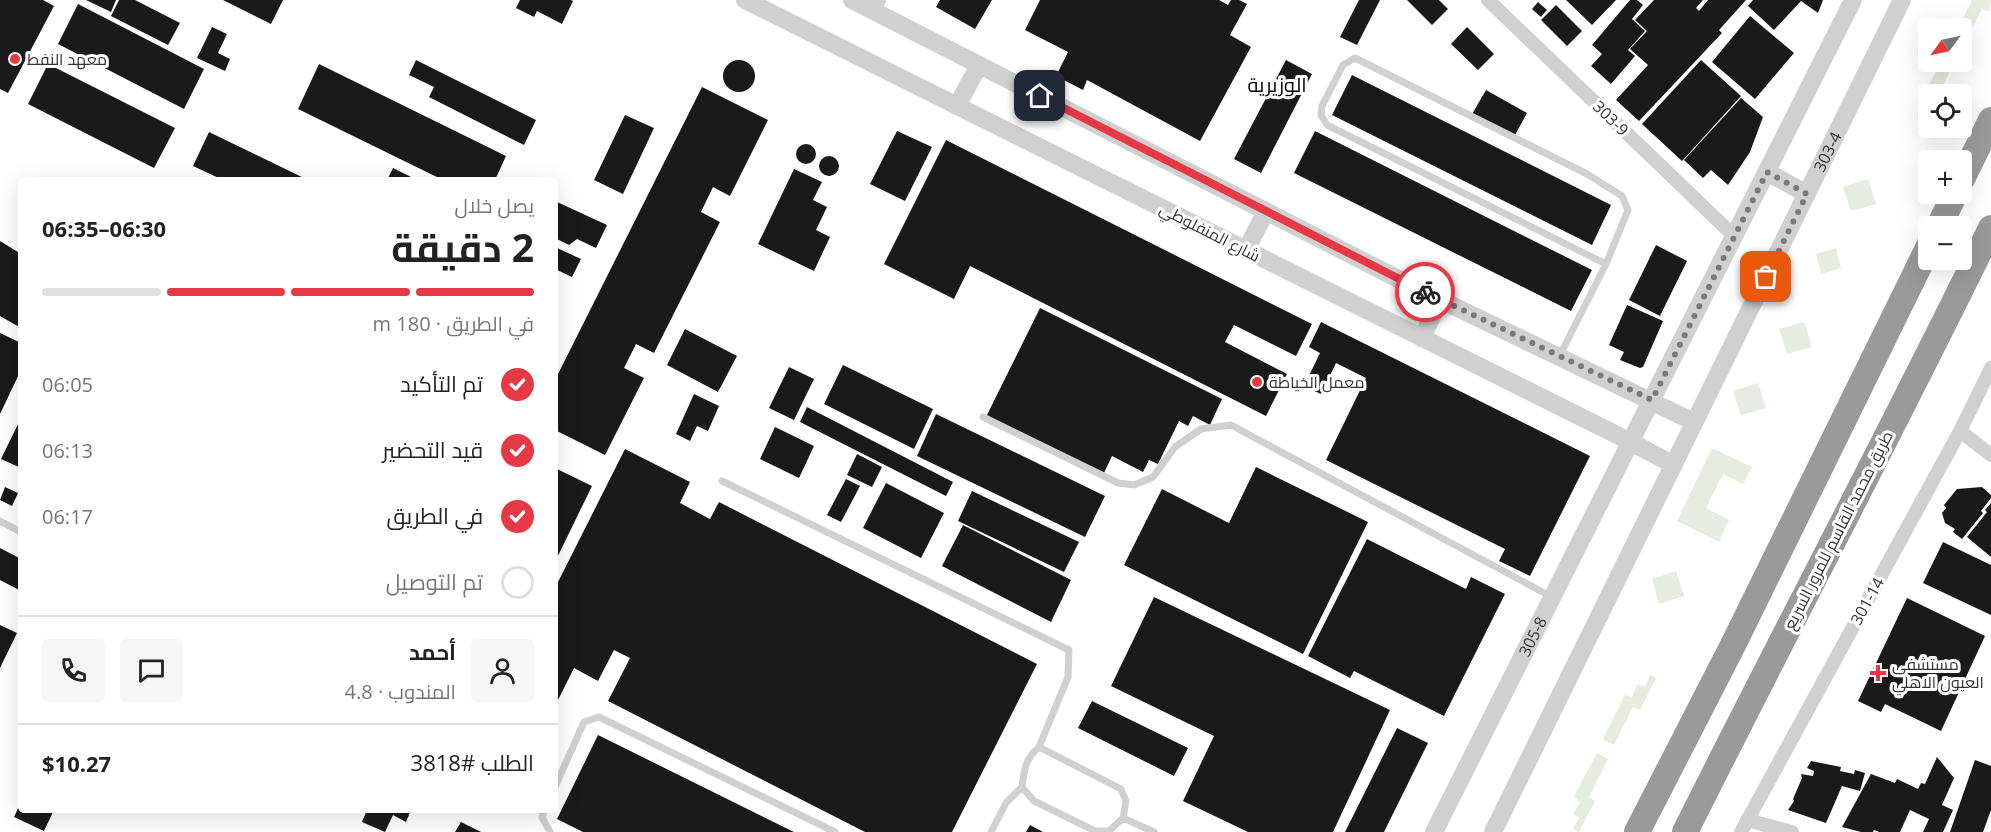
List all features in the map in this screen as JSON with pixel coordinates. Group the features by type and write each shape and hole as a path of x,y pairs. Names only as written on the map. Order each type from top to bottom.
{"highway":[{"path":"1972,159 1991,120"},
{"name":"طريق محمد القاسم للمرور السريع","path":"1685,832 1991,228"},
{"path":"1637,832 1734,643 1918,268"}],"street":[{"name":"شارع المنفلوطي","path":"745,0 1674,465"},
{"path":"852,0 877,5 979,65 1440,299 1694,422"},
{"name":"303-9","path":"1488,0 1734,236"},
{"path":"1631,442 1853,0"},
{"name":"303-4","path":"1674,465 1902,0"},
{"path":"957,106 979,65"},
{"path":"1767,172 1807,194"},
{"path":"1246,250 1266,211"},
{"path":"1422,338 1440,299"},
{"name":"301-14","path":"1744,826 1960,431 1991,368"},
{"path":"1960,431 1991,455"},
{"name":"305-8","path":"1434,832 1631,442"},
{"path":"1493,832 1674,465"},
{"path":"1744,826 1792,832"}],"lane":[{"path":"1559,356 1605,264 1628,210 1622,196 1587,174 1355,58 1343,65 1322,106 1321,115 1327,125 1605,264"},
{"path":"983,417 1118,483 1134,485 1153,477 1175,447 1201,429 1231,425 1553,597"},
{"path":"722,481 1069,650 1068,677 1039,747 1030,755 1024,768 1022,787 1006,803 991,832"},
{"path":"0,521 18,530"},
{"path":"558,780 584,722 599,717 835,832"},
{"path":"1022,787 1034,801 1095,831 1109,831 1123,818 1126,801 1121,789 1039,747"},
{"path":"544,813 542,817 550,832"},
{"path":"1123,818 1154,832"}],"shaded area":[{"path":"1972,0 1991,0 1989,12 1982,9 1972,29 1972,18 1963,18"},
{"path":"1936,72 1950,72 1943,84 1929,84"},
{"path":"1868,179 1876,204 1851,211 1843,187"},
{"path":"1836,248 1841,268 1821,274 1816,254"},
{"path":"1804,322 1812,347 1787,354 1779,329"},
{"path":"1758,383 1766,408 1741,415 1733,391"},
{"path":"1712,448 1752,467 1743,484 1723,474 1706,508 1729,520 1719,542 1677,521"},
{"path":"1676,571 1684,596 1659,604 1652,579"},
{"path":"1650,675 1656,678 1640,710 1633,707 1614,745 1603,739 1625,695 1632,697 1638,684 1645,687"},
{"path":"1597,753 1608,759 1589,797 1595,801 1579,832 1573,829 1579,818 1573,814 1580,802 1574,796"}],"building":[{"name":"معهد النفط","path":"0,0 43,0 54,6 8,93 0,89"},
{"path":"86,0 116,0 111,12"},
{"path":"119,0 135,0 180,23 168,45 111,16"},
{"path":"223,0 283,0 271,24"},
{"path":"520,0 573,1 562,24 537,11 534,17 516,8"},
{"path":"940,0 992,0 975,29 936,7"},
{"path":"1040,0 1219,0 1228,5 1231,0 1239,0 1247,4 1230,35 1251,47 1200,141 1087,80 1083,90 1056,76 1068,52 1025,30"},
{"path":"1359,0 1380,0 1357,45 1340,37"},
{"path":"1407,0 1439,0 1448,9 1432,25"},
{"path":"1566,0 1616,0 1592,25"},
{"path":"1630,0 1637,0 1643,5 1632,19 1645,31 1628,50 1635,56 1611,84 1591,66 1602,54 1592,45"},
{"path":"1654,0 1703,0 1696,8 1699,11 1708,0 1746,0 1719,30 1722,33 1639,121 1616,100 1648,65 1630,49 1647,31 1635,20"},
{"path":"1753,0 1823,0 1818,13 1801,1 1774,30 1748,6"},
{"path":"1538,2 1547,10 1541,17 1532,9"},
{"path":"78,4 204,69 184,109 58,44"},
{"path":"1556,5 1582,31 1567,46 1541,20"},
{"path":"1750,16 1794,53 1755,99 1712,62"},
{"path":"212,27 227,34 218,53 230,59 225,71 197,58"},
{"path":"1467,27 1494,54 1478,70 1451,44"},
{"path":"416,60 536,120 524,145 429,97 434,87 409,75"},
{"path":"739,60 750,65 755,76 750,87 739,92 728,87 723,76 728,65"},
{"path":"1286,60 1312,74 1261,173 1234,159"},
{"path":"1701,60 1741,96 1682,161 1642,124"},
{"path":"48,64 175,128 154,168 28,104"},
{"path":"319,64 506,156 496,177 437,177 298,109"},
{"path":"1352,75 1611,205 1592,245 1332,115"},
{"path":"702,87 768,120 730,196 713,187 701,212 720,222 654,353 636,344 624,368 644,378 605,455 558,432 558,374"},
{"path":"1486,90 1527,113 1513,139 1471,116"},
{"path":"1741,98 1763,117 1750,152 1728,185 1711,170 1703,178 1684,160"},
{"path":"625,115 654,128 623,194 594,180"},
{"path":"897,131 932,147 905,201 870,184"},
{"path":"1315,131 1592,270 1571,311 1294,173"},
{"path":"209,132 302,177 217,177 193,166"},
{"path":"946,140 1312,324 1296,356 1234,325 1225,342 1287,374 1266,416 970,266 954,299 884,264"},
{"path":"806,144 813,147 816,154 813,161 806,164 799,161 796,154 799,147"},
{"path":"829,156 836,159 839,166 836,173 829,176 822,173 819,166 822,159"},
{"path":"393,168 411,177 388,177"},
{"path":"794,169 822,182 813,200 827,207 816,230 830,237 814,271 758,244"},
{"path":"558,202 607,225 596,248 577,239 569,245 558,240"},
{"path":"0,241 18,252 18,326 0,316"},
{"path":"1656,245 1687,261 1660,316 1629,300"},
{"path":"558,248 581,259 572,277 558,270"},
{"path":"1627,305 1663,321 1643,367 1640,368 1620,360 1624,352 1609,345"},
{"path":"1040,308 1222,399 1210,425 1193,416 1188,426 1179,421 1158,464 1149,460 1143,472 1112,456 1103,475 986,417"},
{"path":"1321,322 1590,456 1530,576 1499,561 1505,549 1326,460 1366,378 1336,363 1321,394 1304,386 1320,353 1309,347"},
{"path":"685,329 737,356 718,392 667,365"},
{"path":"0,333 18,342 18,376 0,414"},
{"path":"843,365 933,409 914,449 824,404"},
{"path":"789,367 814,379 794,420 769,408"},
{"path":"694,394 719,406 708,431 697,426 690,441 676,434"},
{"path":"807,407 953,482 946,496 800,422"},
{"path":"936,414 1105,496 1085,537 917,456"},
{"path":"18,424 18,467 1,459"},
{"path":"775,427 814,446 799,478 760,459"},
{"path":"625,449 690,482 680,503 710,519 719,502 1037,664 952,832 865,832 608,701 630,658 614,650 598,681 574,668 558,700 558,582"},
{"path":"857,454 882,467 872,487 847,475"},
{"path":"1256,467 1368,522 1303,654 1124,565 1162,489 1229,523"},
{"path":"558,469 592,486 558,556"},
{"path":"846,479 860,486 841,522 827,515"},
{"path":"886,483 944,513 921,558 863,528"},
{"path":"5,487 18,493 12,506 0,500"},
{"path":"1982,487 1991,495 1991,498 1981,511 1983,513 1962,539 1953,532 1955,529 1945,523 1942,513 1946,508 1944,505 1957,489"},
{"path":"972,491 1079,542 1064,572 958,521"},
{"path":"1991,503 1991,557 1967,537 1987,512 1985,510"},
{"path":"963,525 1071,580 1051,622 942,566"},
{"path":"1367,539 1466,589 1471,577 1505,594 1444,716 1354,671 1350,678 1308,656"},
{"path":"1943,542 1991,565 1991,615 1923,583"},
{"path":"0,548 18,557 18,589 0,580"},
{"path":"1154,597 1390,710 1333,832 1248,832 1183,801 1214,736 1111,686"},
{"path":"1907,598 1985,636 1941,731 1885,704 1881,712 1858,701"},
{"path":"0,625 17,633 0,668"},
{"path":"1092,701 1188,748 1174,776 1078,728"},
{"path":"1397,728 1428,743 1384,832 1345,832"},
{"path":"598,735 794,832 583,832 557,819"},
{"path":"1937,757 1954,778 1942,805 1953,810 1943,832 1923,832 1929,819 1910,810 1900,832 1874,830 1873,832 1861,832 1842,827 1871,774 1895,783 1897,779 1918,789 1921,783 1925,784"},
{"path":"1975,760 1991,766 1991,810 1983,832 1950,832"},
{"path":"1811,761 1841,767 1840,771 1854,774 1855,770 1865,773 1860,791 1842,786 1826,823 1788,810 1794,801 1802,778 1801,774 1813,776 1814,771 1807,768"},
{"path":"18,808 18,813 53,813 44,831 14,817"},
{"path":"366,813 410,813 406,822 393,815 385,832 362,822"},
{"path":"461,822 481,832 455,832"},
{"path":"1030,825 1043,832 1026,832"}],"way so far":[{"path":"1425,292 1652,400 1767,172 1807,194 1766,277"}],"place":[{"name":"معهد النفط","path":"15,59"},
{"name":"معمل الخياطة","path":"1257,382"},
{"name":"مستشفى العيون الاهلي","path":"1878,673"}],"district":[{"name":"الوزيرية","path":"1277,85"}],"route":[{"path":"1040,96 1425,292"}]}
